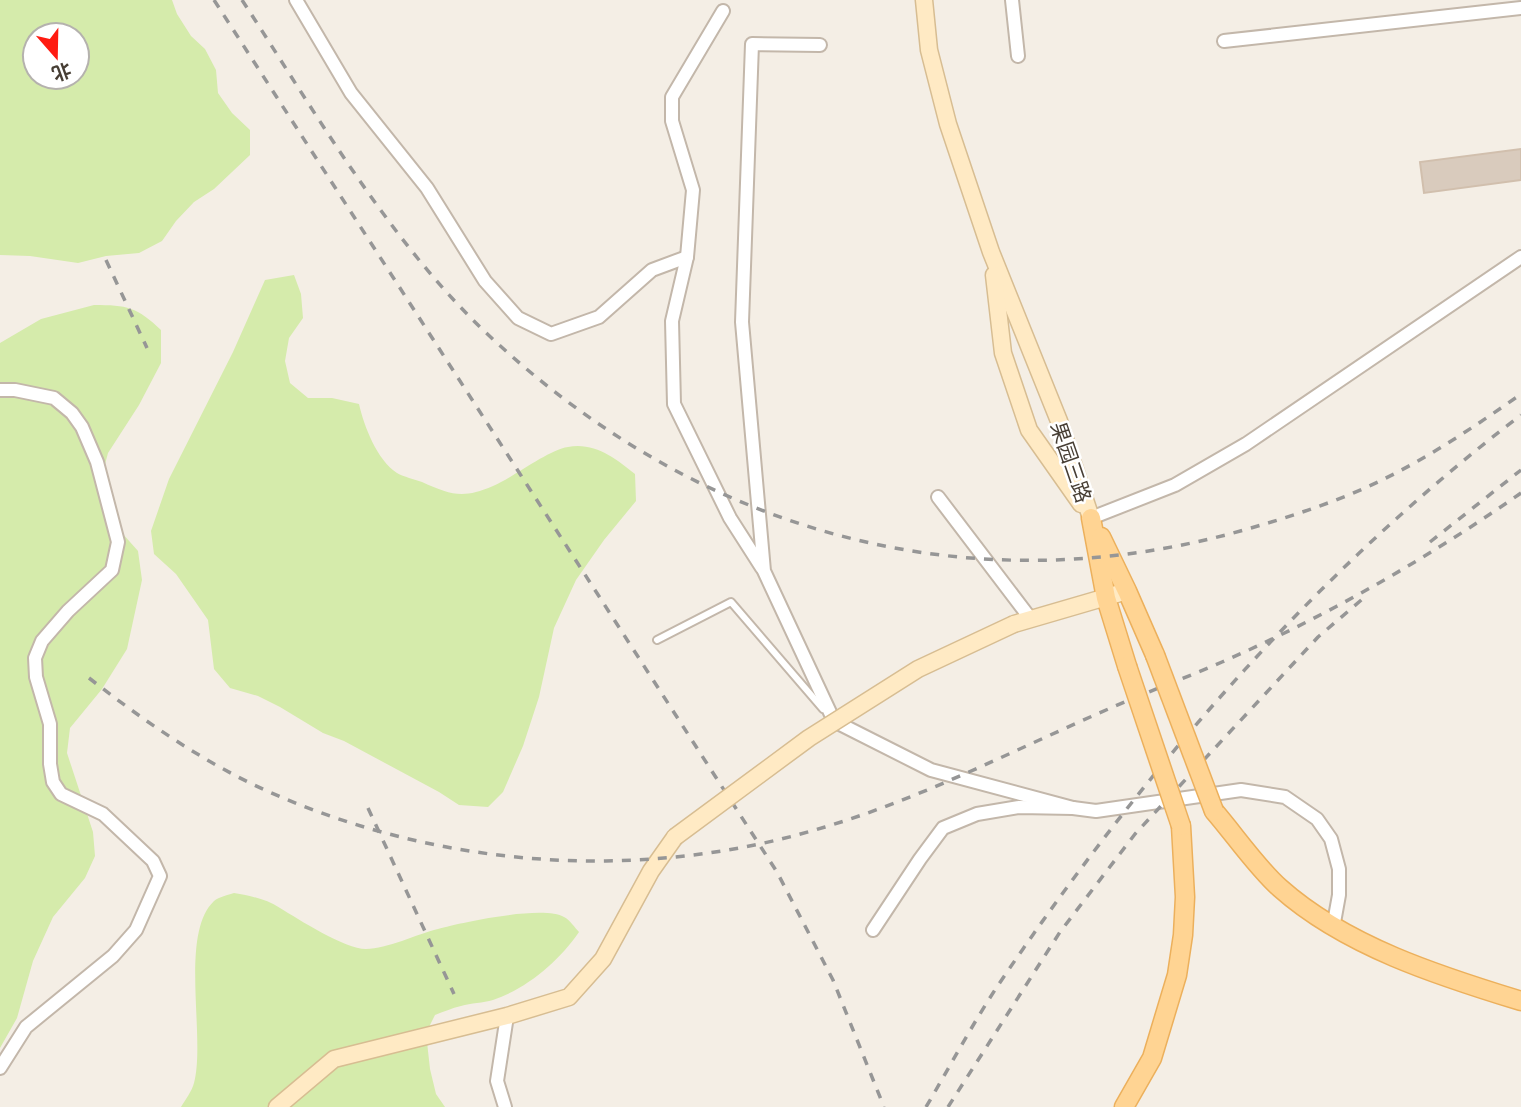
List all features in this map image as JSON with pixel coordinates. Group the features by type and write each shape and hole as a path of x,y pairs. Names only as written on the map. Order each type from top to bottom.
{"main road":[{"path":"1091,518 1127,591 1154,655 1214,811 1279,888 1334,928 1374,948 1521,1001"},
{"path":"1091,518 1106,598 1181,826 1185,897 1177,975 1152,1058 1124,1107"}],"street":[{"path":"296,0 351,93 426,188 485,281 518,318 551,334 599,317 652,270 687,257"},
{"name":"果园三路","path":"923,0 929,50 948,124 991,252 1059,421 1091,518"},
{"path":"1012,0 1018,56"},
{"path":"1224,41 1521,8"},
{"path":"723,11 672,97 672,121 693,190 687,257 673,321 674,404 730,518 764,571 834,721 931,770 1073,808"},
{"path":"764,571 743,322 751,44 820,45"},
{"name":"果园三路","path":"991,252 1003,353 1029,430 1091,518"},
{"path":"1091,518 1175,485 1246,444 1521,257"},
{"path":"0,390 15,390 54,398 72,413 82,427 97,462 118,542 112,570 68,611 42,641 35,658 36,677 50,724 53,782 61,794 103,814 153,861 160,876 136,930 113,956 26,1027 0,1068"},
{"path":"938,497 1030,618"},
{"path":"277,1107 334,1059 507,1016 569,997 604,958 651,871 675,837 809,738 918,669 1014,624 1127,591"},
{"path":"873,930 919,859 943,828 977,814 1019,807 1096,811 1241,790 1284,797 1317,819 1331,839 1339,869 1339,895 1334,928"},
{"path":"505,1107 497,1081 507,1016"}],"lane":[{"path":"657,640 730,602 834,721"}],"green space":[{"path":"0,0 172,0 177,14 191,36 205,49 216,70 218,93 232,113 250,130 250,155 214,189 194,202 162,241 139,253 106,256 78,263 0,255"},
{"path":"294,275 301,294 303,318 289,338 285,361 290,383 308,398 332,398 359,404 368,432 378,451 397,473 441,490 457,494 473,493 501,482 551,453 578,446 596,449 635,474 636,501 576,580 554,628 539,697 523,746 503,792 488,807 459,805 344,741 323,733 280,707 258,696 230,688 214,669 208,620 176,574 154,554 151,531 169,479 233,352 265,280"},
{"path":"94,305 131,309 145,316 161,330 161,363 139,405 108,453 100,483 122,533 138,551 142,580 127,649 102,689 70,728 67,753 93,832 95,856 85,878 53,917 33,961 17,1018 0,1048 0,343 41,319"},
{"path":"234,893 269,902 334,939 357,948 383,947 449,926 522,914 554,914 564,917 579,932 542,972 506,995 435,1015 426,1033 436,1094 445,1107 181,1107 193,1086 197,1064 195,961 198,937 204,916 214,901"}],"building":[{"path":"1521,149 1521,180 1424,193 1420,162"}],"railway":[{"path":"214,0 777,872 833,980 884,1107"},
{"path":"242,0 381,211 444,290 479,326 561,397 649,456 741,502 838,535 937,555 1040,560 1145,552 1251,528 1351,494 1400,471 1436,450 1521,394"},
{"path":"106,260 147,348"},
{"path":"926,1107 1005,975 1118,820 1178,746 1306,605 1375,538 1446,475 1521,415"},
{"path":"1430,542 1521,470"},
{"path":"89,678 197,754 243,780 334,817 402,837 472,851 543,859 614,861 685,856 756,845 825,827 899,801 971,771 1113,707 1222,662 1300,625 1413,563 1521,493"},
{"path":"948,1107 1060,932 1135,834 1318,637 1366,596"},
{"path":"368,808 454,994"}]}
